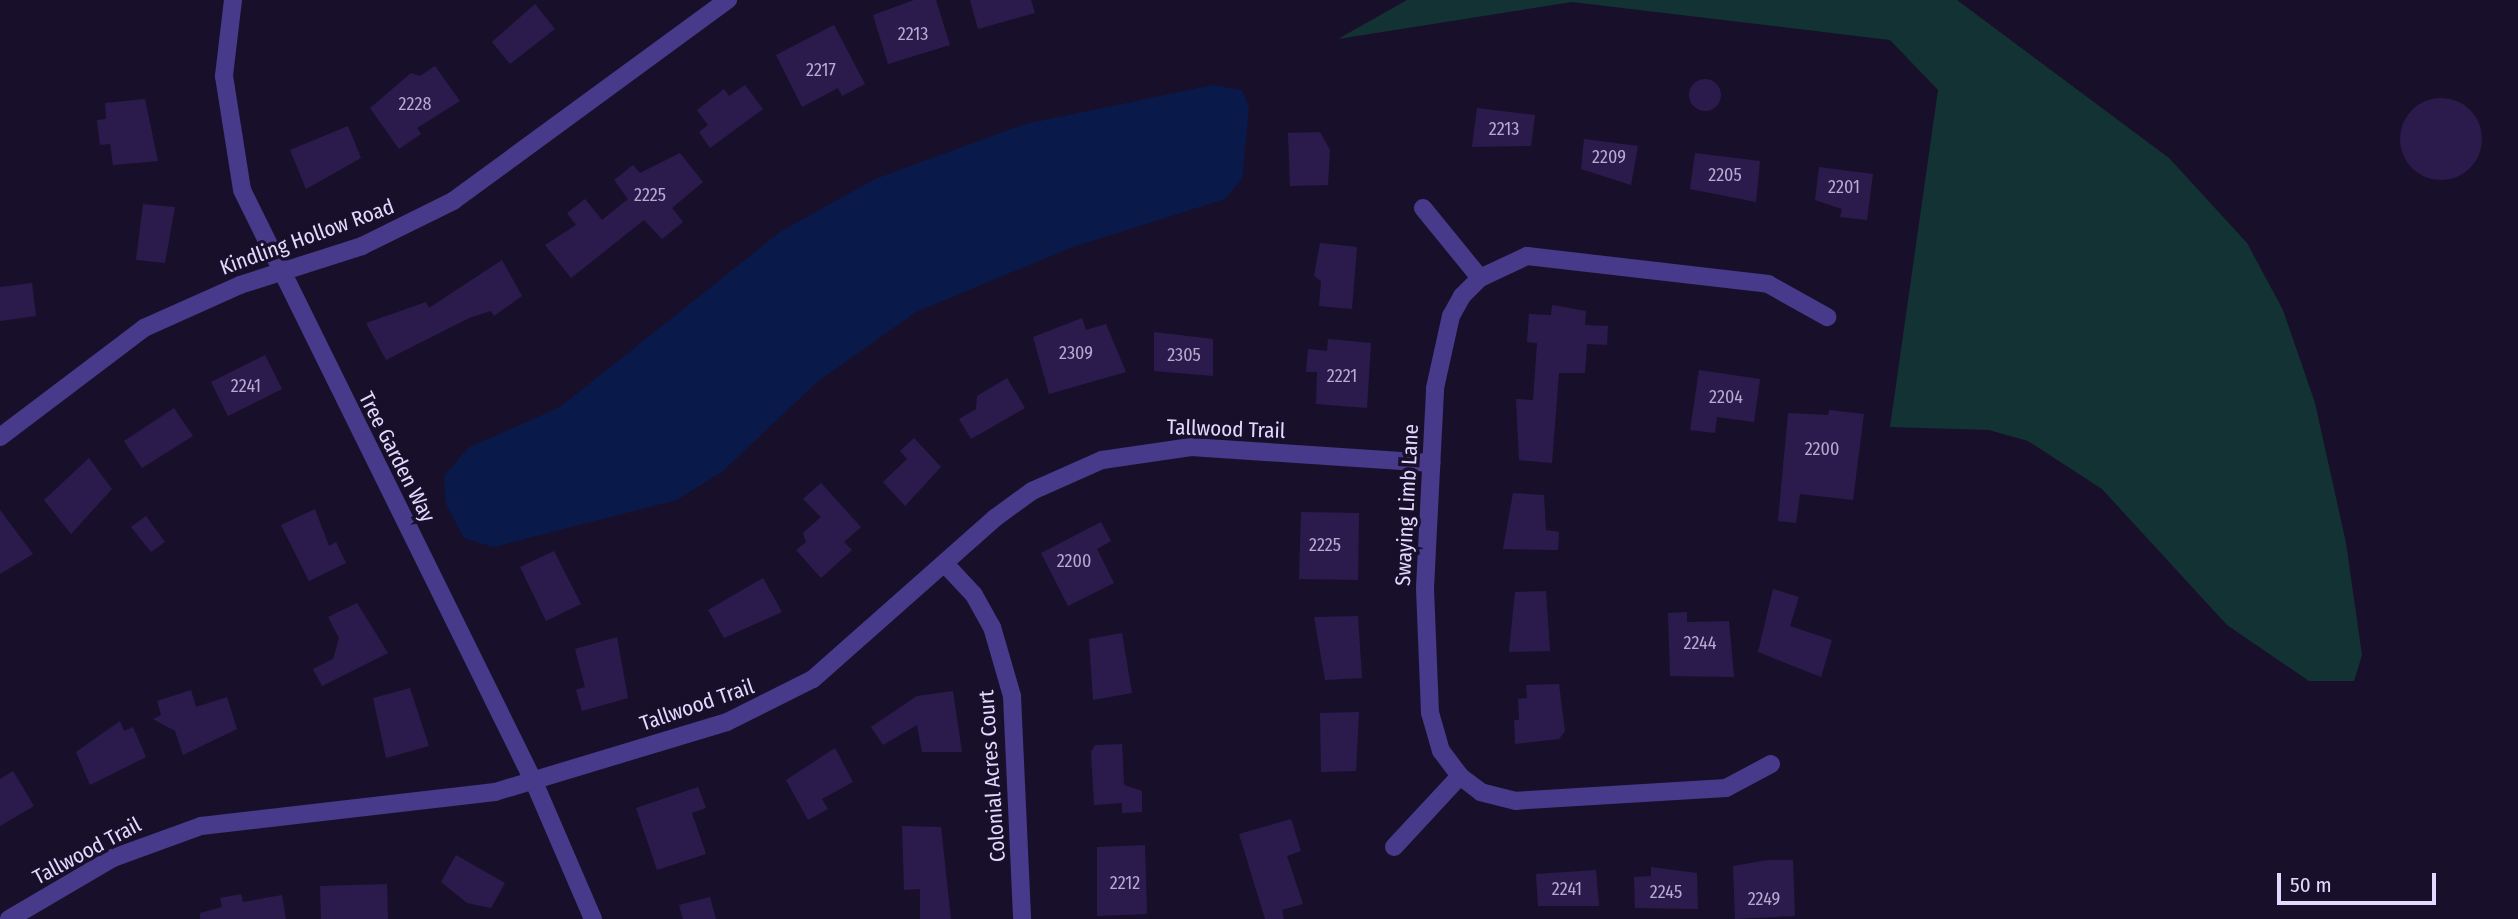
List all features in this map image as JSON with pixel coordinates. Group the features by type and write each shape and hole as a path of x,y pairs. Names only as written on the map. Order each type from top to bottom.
{"street":[{"name":"Tree Garden Way","path":"233,0 224,76 231,150 242,190 279,272 534,782 593,919"},
{"name":"Kindling Hollow Road","path":"0,437 144,328 279,272 362,246 453,201 728,0"},
{"path":"1423,208 1480,278"},
{"name":"Swaying Limb Lane","path":"1771,764 1726,788 1516,801 1481,792 1460,776 1441,751 1430,713 1425,588 1431,463 1443,345 1451,316 1480,278 1505,263 1550,255 1768,284 1827,317"},
{"name":"Tallwood Trail","path":"9,919 113,858 201,826 394,808 534,782 771,703 852,651 1032,491 1131,453 1191,447 1431,463"},
{"name":"Colonial Acres Court","path":"946,565 986,616 1010,684 1023,919"},
{"path":"1394,847 1460,776"}],"green space":[{"path":"1407,0 1957,0 2169,158 2247,243 2283,310 2315,403 2346,543 2362,655 2354,681 2309,681 2227,625 2102,489 2028,441 1989,430 1890,427 1938,90 1890,40 1572,2 1338,39"}],"water":[{"path":"1213,85 1242,90 1249,108 1242,179 1225,199 1070,248 916,312 817,382 723,471 677,500 493,547 464,538 446,504 444,476 468,448 560,407 780,232 875,179 1025,124"}],"building":[{"path":"914,0 936,0 950,45 888,64 873,15"},
{"path":"970,0 1031,0 1035,13 978,29"},
{"path":"535,4 555,29 510,64 492,42"},
{"path":"834,25 865,84 842,96 838,88 802,107 776,55"},
{"path":"435,66 460,101 417,128 421,134 399,149 370,108 411,73 420,76"},
{"path":"1705,79 1716,84 1721,95 1716,106 1705,111 1694,106 1689,95 1694,84"},
{"path":"745,85 763,109 710,148 699,132 708,125 697,110 724,89 729,96"},
{"path":"2433,98 2449,98 2464,105 2475,116 2482,131 2479,155 2470,168 2449,180 2433,180 2418,173 2407,162 2400,147 2400,131 2407,116 2418,105"},
{"path":"145,99 158,161 113,165 110,144 100,145 97,120 106,119 105,103"},
{"path":"1477,108 1535,115 1531,146 1472,147"},
{"path":"348,126 361,158 306,189 290,150"},
{"path":"1320,132 1330,150 1328,185 1290,186 1288,133"},
{"path":"1584,139 1638,146 1631,185 1581,169"},
{"path":"680,153 703,182 672,208 683,222 662,239 644,220 571,278 545,245 576,225 567,213 585,199 602,220 628,199 614,180 633,165 640,173"},
{"path":"1695,153 1760,161 1756,202 1690,189"},
{"path":"1819,167 1873,174 1867,220 1840,217 1842,209 1815,200"},
{"path":"143,204 175,207 165,263 136,260"},
{"path":"1320,243 1357,247 1352,309 1319,306 1321,281 1314,276"},
{"path":"502,260 522,296 494,316 491,311 469,318 386,360 366,323 426,302 429,308"},
{"path":"32,283 36,316 0,321 0,287"},
{"path":"1552,305 1586,311 1585,325 1608,326 1607,345 1587,344 1585,373 1559,373 1552,463 1519,460 1516,399 1533,400 1537,343 1527,342 1529,314 1551,315"},
{"path":"1082,318 1086,330 1106,324 1126,372 1049,394 1033,337"},
{"path":"1154,332 1213,339 1213,376 1154,371"},
{"path":"1328,339 1371,343 1367,408 1316,404 1317,372 1306,372 1308,349 1327,351"},
{"path":"265,355 282,389 228,416 211,382"},
{"path":"1699,370 1760,379 1754,422 1717,417 1715,433 1690,430"},
{"path":"1007,378 1025,408 971,439 959,419 976,409 977,396"},
{"path":"174,408 193,436 142,468 124,441"},
{"path":"1829,410 1864,414 1853,500 1800,494 1796,523 1778,521 1788,413 1828,415"},
{"path":"914,438 941,467 905,506 883,482 907,459 900,451"},
{"path":"89,458 112,489 71,534 44,500"},
{"path":"821,483 861,527 844,542 852,550 821,578 796,550 806,542 803,533 821,517 803,499"},
{"path":"1513,493 1544,495 1546,530 1559,532 1558,550 1503,549"},
{"path":"315,509 329,546 336,542 346,563 309,581 281,525"},
{"path":"0,510 33,554 0,574"},
{"path":"1301,512 1359,513 1358,580 1299,579"},
{"path":"146,516 165,542 151,552 131,527"},
{"path":"1101,522 1111,541 1097,549 1114,583 1068,606 1041,553"},
{"path":"554,551 581,604 546,621 520,567"},
{"path":"763,578 782,612 724,638 708,610"},
{"path":"1773,589 1799,597 1790,626 1832,640 1821,677 1758,652"},
{"path":"1546,591 1550,651 1509,652 1515,592"},
{"path":"357,603 388,653 322,686 313,669 333,659 339,638 328,617"},
{"path":"1687,612 1687,622 1729,621 1734,677 1670,676 1668,613"},
{"path":"1358,616 1362,678 1325,680 1314,617"},
{"path":"1122,633 1132,693 1093,700 1089,639"},
{"path":"617,637 628,698 582,711 576,690 585,687 575,649"},
{"path":"1559,684 1565,731 1559,739 1515,744 1514,720 1519,720 1518,699 1527,698 1526,685"},
{"path":"410,688 429,746 386,758 373,698"},
{"path":"191,690 196,707 227,697 237,729 183,755 175,731 153,719 161,715 157,701"},
{"path":"953,691 962,752 922,752 917,725 883,745 871,727 917,696"},
{"path":"1359,712 1356,771 1321,772 1320,713"},
{"path":"120,721 124,731 133,727 146,757 90,785 76,752"},
{"path":"1122,744 1124,785 1142,791 1142,812 1122,813 1122,803 1094,805 1091,752 1095,745"},
{"path":"835,748 853,782 822,799 828,809 808,820 786,780"},
{"path":"13,771 34,806 0,826 0,779"},
{"path":"698,787 706,808 692,813 706,854 657,870 636,808"},
{"path":"1291,819 1301,851 1287,856 1303,904 1282,910 1284,919 1265,919 1239,834"},
{"path":"902,826 941,827 951,919 920,919 920,889 904,890"},
{"path":"1145,845 1147,914 1097,916 1097,847"},
{"path":"456,855 505,883 491,908 467,903 441,882"},
{"path":"1768,860 1793,860 1795,916 1735,919 1733,866"},
{"path":"1651,867 1697,873 1698,909 1635,908 1634,877 1651,876"},
{"path":"1596,870 1599,906 1538,906 1536,874"},
{"path":"387,884 388,919 321,919 320,886"},
{"path":"241,894 243,902 282,895 286,919 200,919 200,913 222,907 220,898"},
{"path":"710,897 716,919 683,919 679,905"}]}
